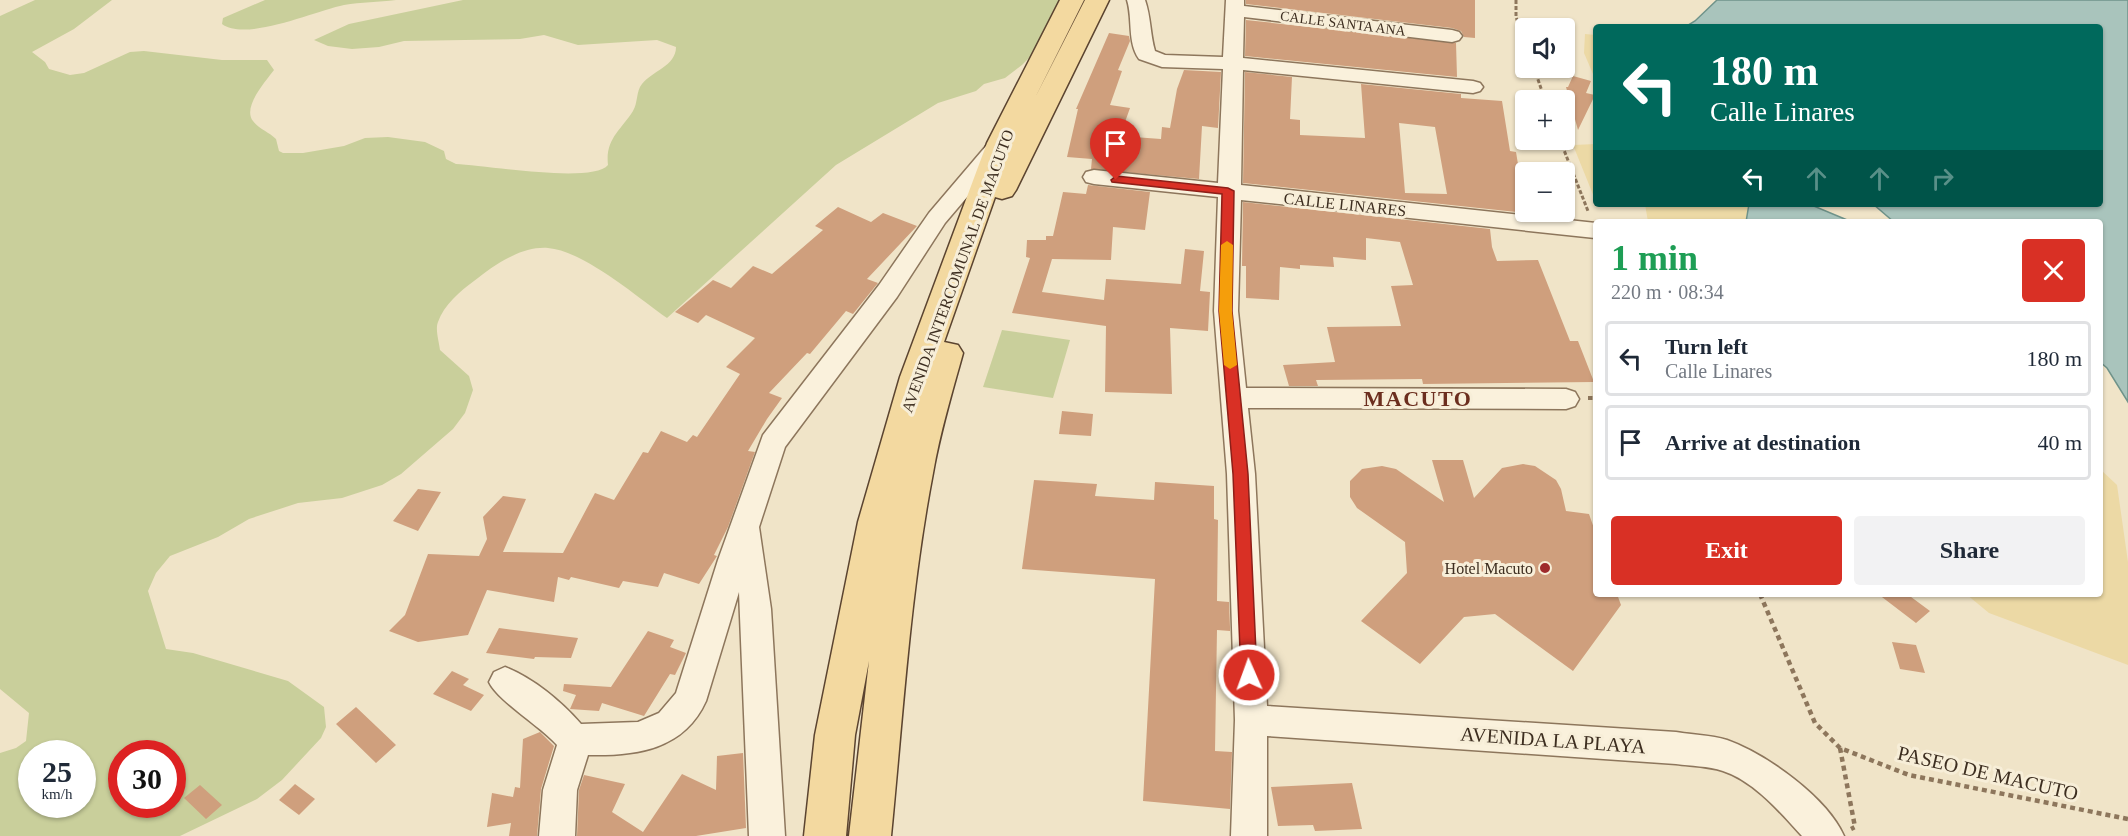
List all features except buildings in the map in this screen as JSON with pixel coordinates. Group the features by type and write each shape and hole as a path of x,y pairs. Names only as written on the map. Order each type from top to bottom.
{"main road":[{"name":"AVENIDA INTERCOMUNAL DE MACUTO","path":"825,836 835,735 876,522 916,377 1000,143 1072,0"},
{"name":"AVENIDA INTERCOMUNAL DE MACUTO","path":"870,836 905,521 938,381 999,196 1096,0"}],"street":[{"path":"1137,0 1140,12 1140,35 1146,56 1162,61 1231,63 1473,87"},
{"path":"1234,5 1226,311 1240,474 1251,720 1249,836"},
{"name":"CALLE SANTA ANA","path":"1234,5 1452,36"},
{"path":"573,740 639,738 671,724 690,701 772,443 888,291 936,218 1000,143"},
{"name":"CALLE LINARES","path":"1094,177 1593,230"},
{"path":"1233,398 1566,399"},
{"path":"745,524 756,609 767,836"},
{"path":"505,682 528,696 549,718 563,726 573,740 574,745 562,777 557,836"},
{"name":"AVENIDA LA PLAYA","path":"1251,720 1676,748 1726,756 1760,774 1836,834"}],"path":[{"path":"1516,0 1516,18"},
{"path":"1564,150 1593,225"},
{"name":"PASEO DE MACUTO","path":"1761,597 1815,723 1840,748 1909,775 2128,819"},
{"path":"1836,834 1855,827 1840,748"}],"green space":[{"path":"35,0 112,0 74,29 32,52 45,62 49,69 70,75 84,73 130,52 144,51 222,60 267,60 274,70 256,94 250,115 255,124 276,139 279,151 283,153 303,153 344,146 365,138 388,137 425,142 444,151 446,159 456,164 536,172 581,173 598,170 608,165 611,141 633,111 640,87 646,79 668,64 675,54 676,47 657,40 578,45 544,35 520,39 404,41 379,47 352,49 328,46 314,40 349,24 463,0 1067,0 1040,47 1022,65 1005,78 984,84 976,91 938,103 836,165 667,318 610,276 578,257 562,251 538,248 518,253 499,263 453,299 444,310 437,325 440,350 469,376 473,390 465,413 453,429 401,474 382,485 342,498 298,503 249,519 218,537 170,556 156,573 148,591 166,649 193,653 288,681 324,707 326,727 321,738 282,780 257,799 180,836 0,836 0,753 18,747 18,818 96,818 96,740 26,740 29,713 0,689 0,16"},
{"path":"265,0 396,0 344,5 264,27 233,29 222,24 223,18"},
{"path":"1002,330 1070,340 1053,398 983,387"}],"sand":[{"path":"1585,34 1593,35 1593,74 1584,53"},
{"path":"1593,144 1593,195 1575,150 1575,145"},
{"path":"1646,207 1748,207 1746,219 1648,219"},
{"path":"2103,472 2117,485 2128,562 2128,665 1989,613 1970,597 2103,597"}],"water":[{"path":"1717,0 2128,0 2128,402 2103,365 2103,219 1890,219 1876,207 2103,207 2103,24 1690,24"},
{"path":"1748,207 1816,207 1845,219 1746,219"}],"slow traffic":[{"path":"1227,245 1226,311 1230,365"}],"place":[{"name":"Hotel Macuto","path":"1545,568"}],"district":[{"name":"MACUTO","path":"1418,398"}],"route":[{"path":"1116,180 1228,191 1226,311 1240,474 1249,675"}]}
